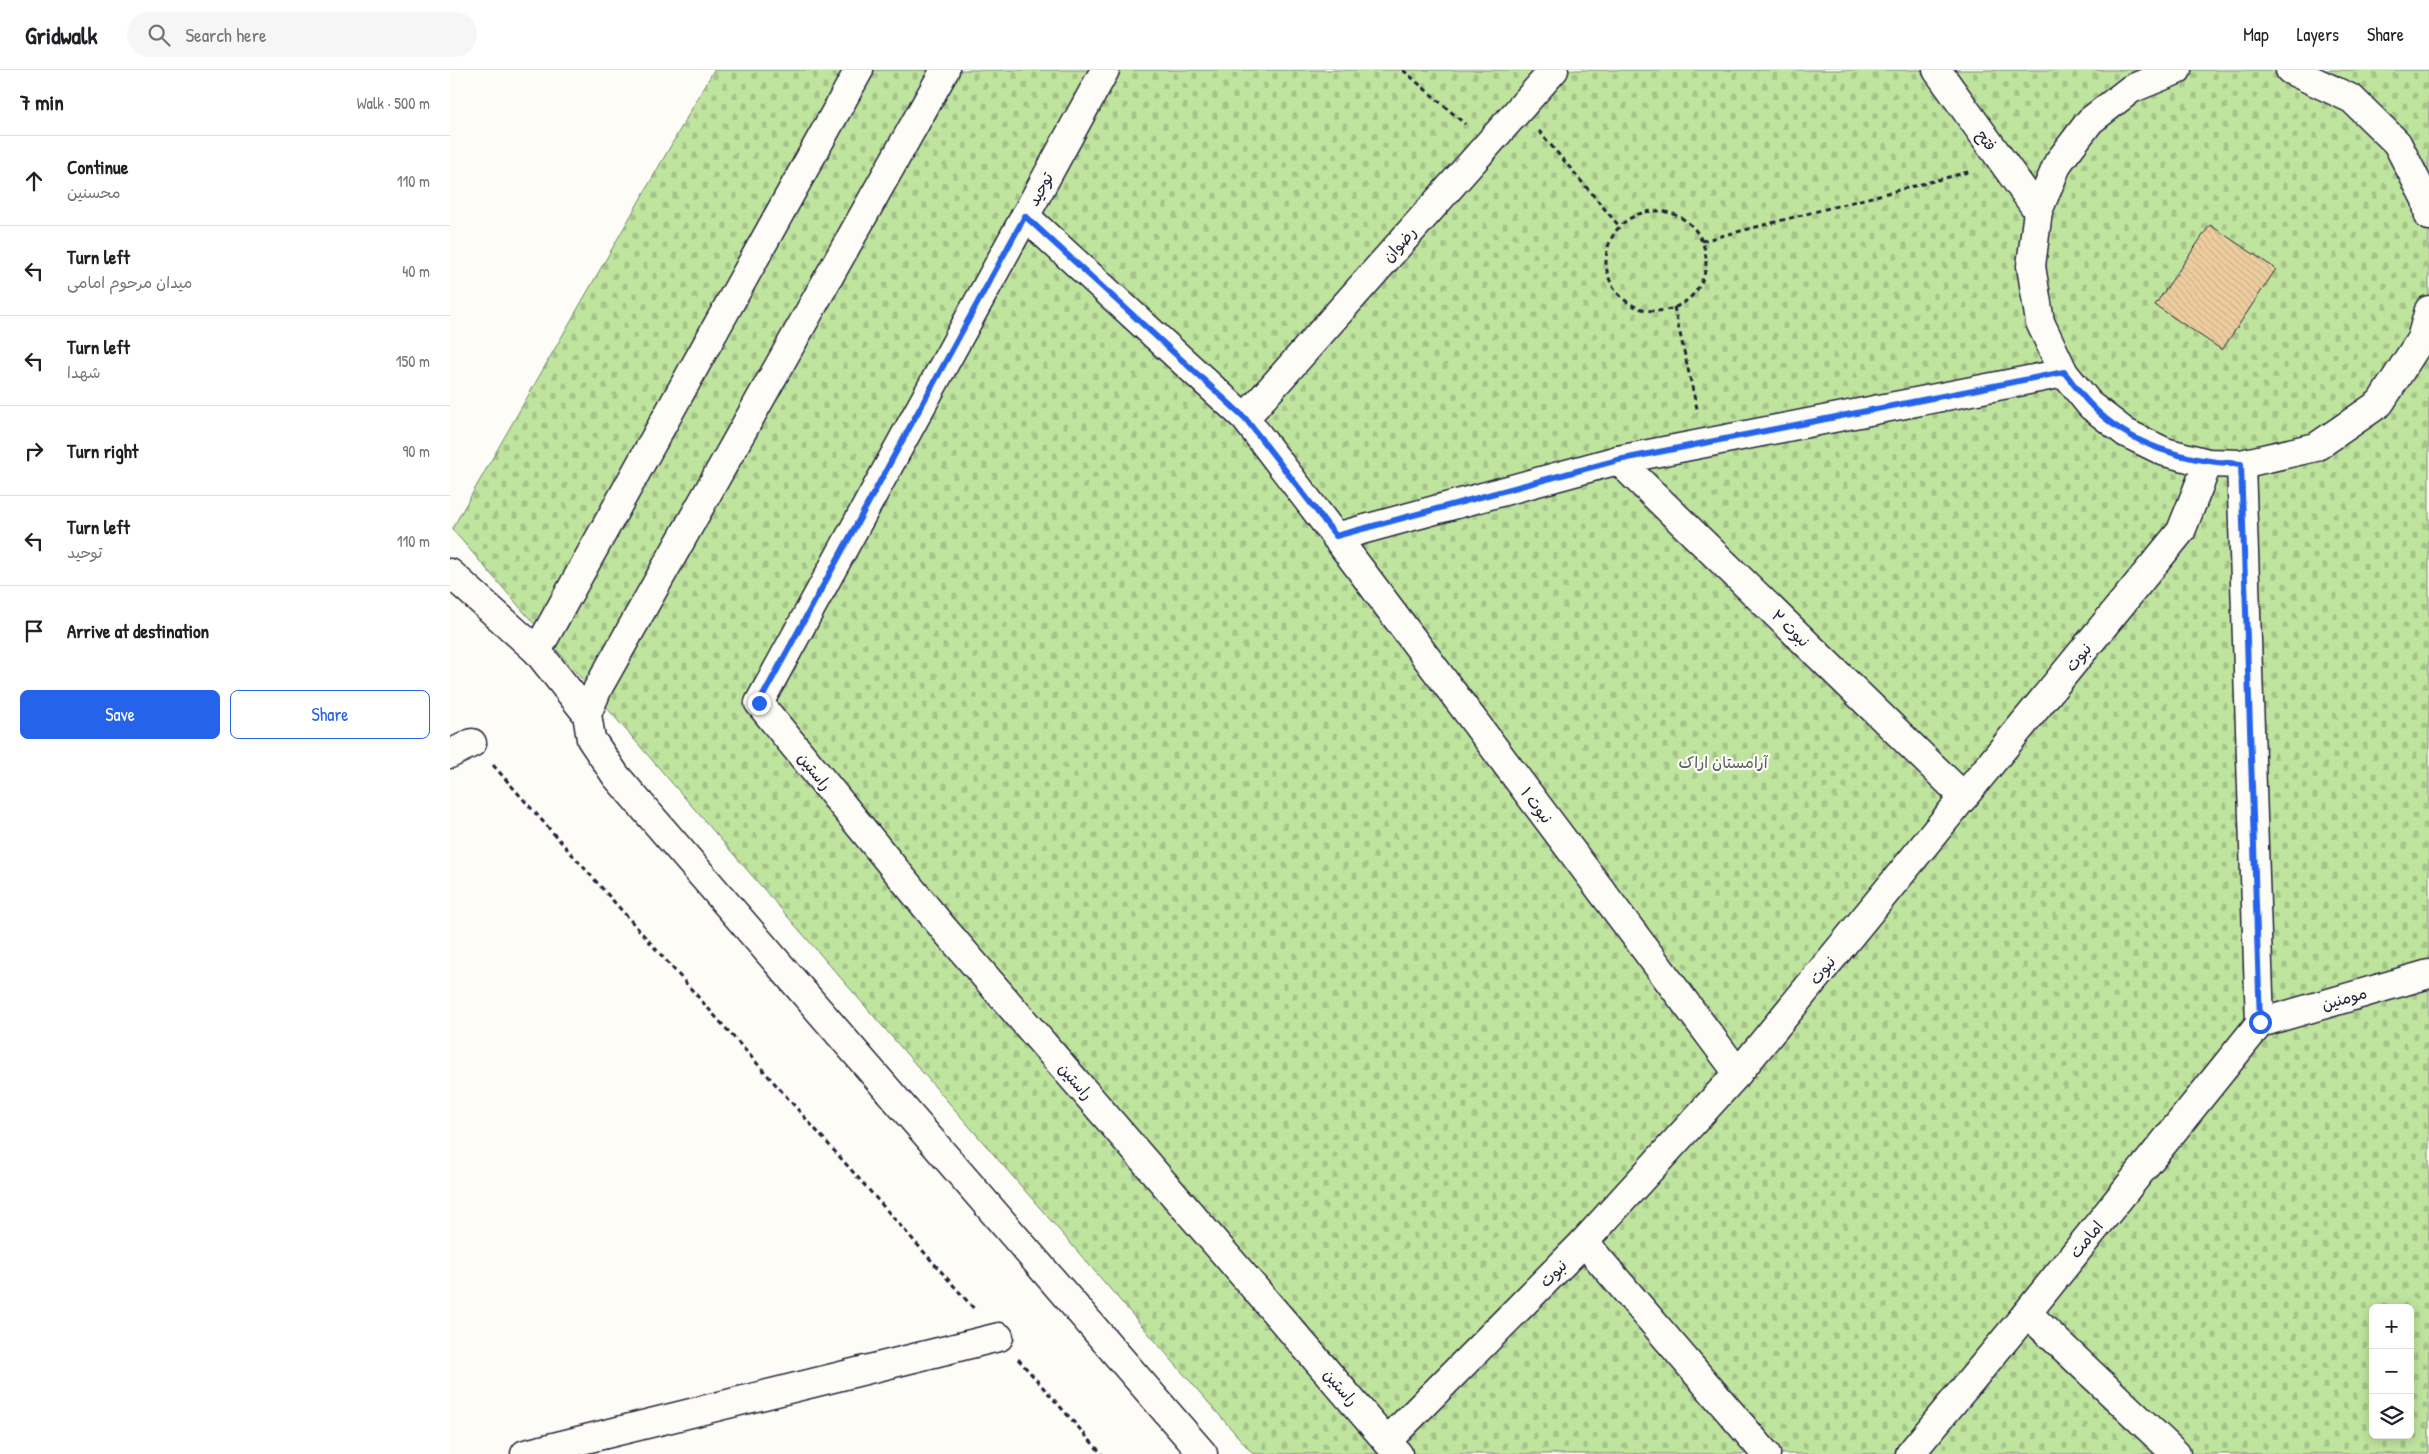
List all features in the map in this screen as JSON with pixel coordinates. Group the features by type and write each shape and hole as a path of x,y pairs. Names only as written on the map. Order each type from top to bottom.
{"street":[{"path":"538,651 859,70"},
{"path":"945,70 598,688 588,714 591,739 616,776 1203,1454"},
{"name":"توحید","path":"759,703 1105,70"},
{"name":"رضوان","path":"1245,418 1554,70"},
{"name":"فتح","path":"1937,70 2038,211"},
{"path":"2176,70 2131,89 2090,121 2058,163 2038,211 2031,266 2040,322 2064,372 2091,406 2126,433 2166,452 2208,463 2241,464 2316,447 2380,403 2425,340 2429,310"},
{"path":"2290,70 2352,99 2397,144 2426,200 2429,216"},
{"name":"نبوت ۱","path":"1025,216 1245,418 1336,536 1738,1073"},
{"path":"1336,536 1618,460 2064,372"},
{"name":"نبوت ۲","path":"1618,460 1964,797"},
{"name":"نبوت","path":"1393,1448 1738,1073 2181,531 2208,463"},
{"path":"2241,464 2260,1022"},
{"path":"450,573 538,651 588,714"},
{"name":"راستین","path":"759,703 944,929 1393,1448"},
{"name":"مومنین","path":"2260,1022 2429,974"},
{"name":"امامت","path":"1910,1454 2027,1313 2260,1022"},
{"path":"1584,1242 1766,1454"},
{"path":"2027,1313 2176,1454"},
{"path":"525,1454 1000,1337"}],"path":[{"path":"1403,70 1488,144"},
{"path":"1520,108 1619,226"},
{"path":"1702,241 2004,163"},
{"path":"1649,211 1666,212 1681,218 1693,228 1702,241 1706,257 1704,272 1698,287 1688,299 1674,308 1658,310 1641,308 1626,301 1614,289 1608,274 1606,257 1610,240 1619,226 1633,216 1649,211"},
{"path":"1674,308 1705,442"},
{"path":"461,748 1000,1337 1102,1454"}],"green space":[{"name":"آرامستان اراک","path":"714,70 2429,70 2429,1454 1253,1454 452,529"}],"building":[{"path":"2210,225 2276,269 2222,350 2155,305"}],"route":[{"path":"759,703 1025,216 1245,418 1336,536 1618,460 2064,372 2091,406 2126,433 2166,452 2208,463 2241,464 2260,1022"}]}
